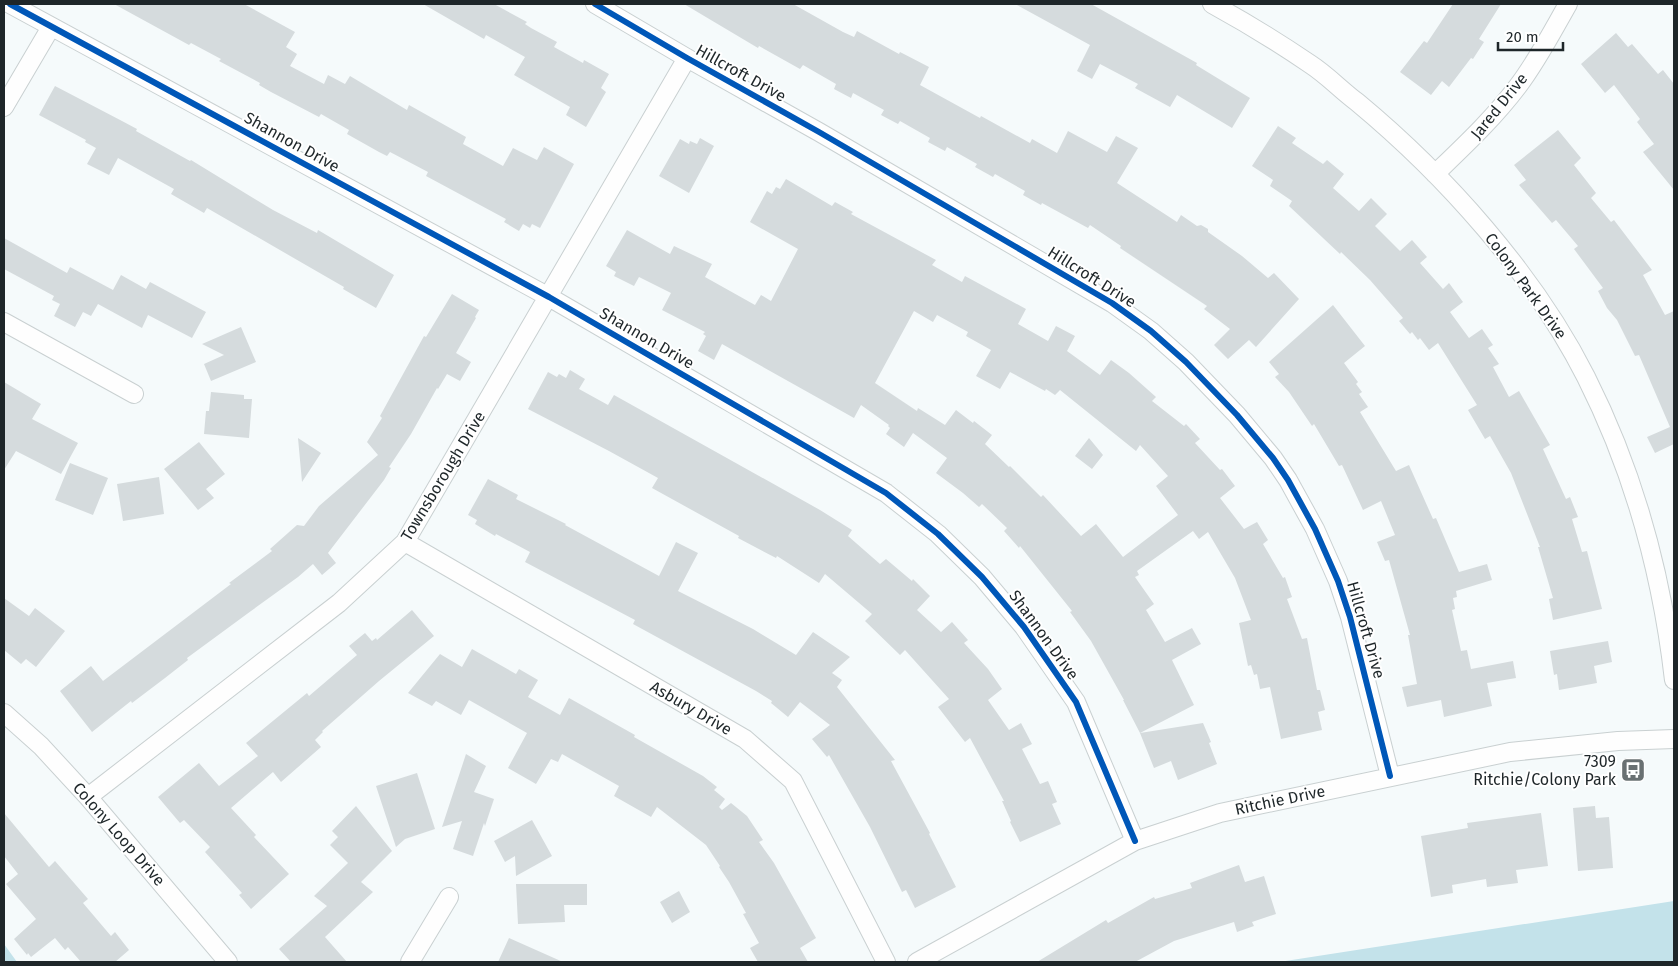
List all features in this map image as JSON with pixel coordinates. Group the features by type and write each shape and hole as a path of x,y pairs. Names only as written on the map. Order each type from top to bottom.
{"street":[{"name":"Shannon Drive","path":"10,4 548,297 886,493 938,534 982,577 1018,620 1076,702 1135,841"},
{"name":"Hillcroft Drive","path":"595,4 1112,303 1151,331 1186,362 1237,415 1273,458 1288,480 1315,530 1338,581 1350,617 1390,776"},
{"name":"Jared Drive","path":"1435,174 1472,140 1519,85 1568,4"},
{"name":"Colony Park Drive","path":"1222,6 1312,65 1384,124 1435,174 1504,250 1548,311 1586,376 1614,437 1634,491 1653,556 1669,632 1674,680"},
{"path":"4,107 51,27"},
{"name":"Townsborough Drive","path":"88,797 339,602 405,542 686,58"},
{"path":"4,322 134,394"},
{"name":"Asbury Drive","path":"405,542 745,739 759,751 793,781 886,962"},
{"name":"Colony Loop Drive","path":"4,713 41,746 88,797 228,962"},
{"name":"Ritchie Drive","path":"917,962 1135,841 1220,813 1510,752 1618,741 1674,739"},
{"path":"410,962 449,897"}],"shaded area":[{"path":"1674,901 1674,962 1279,962"},
{"path":"4,944 17,962 4,962"}],"building":[{"path":"114,4 244,4 295,32 286,47 297,54 290,66 324,84 328,75 345,84 350,76 407,110 409,105 466,137 463,144 503,166 513,148 537,160 544,147 574,164 540,228 532,224 530,228 523,224 519,231 504,222 506,219 426,176 428,172 390,152 387,156 379,152 347,134 349,130 321,114 319,117 271,92 259,85 260,83 219,61 221,59 191,43 189,45"},
{"path":"423,4 494,4 527,22 525,24 557,42 554,47 583,63 584,60 609,74 601,88 606,92 586,127 566,115 570,107 514,75 525,57 486,35 484,39"},
{"path":"684,4 793,4 843,32 854,37 857,31 899,54 900,52 929,67 920,85 1030,143 1032,139 1057,153 1068,131 1107,152 1116,136 1138,148 1117,183 1177,222 1181,215 1197,226 1201,225 1208,229 1208,232 1242,256 1268,278 1274,273 1299,299 1256,347 1249,340 1228,359 1214,345 1230,329 1204,309 1207,306 1120,248 1121,246 1090,225 1088,228 1042,203 1041,205 1023,195 1025,191 995,174 993,177 975,167 977,164 947,147 945,151 928,142 930,138 900,121 898,124 881,115 884,110 853,93 851,98 834,89 836,84 803,65 800,69 759,46 758,48"},
{"path":"1015,4 1091,4 1197,63 1196,65 1250,98 1232,128 1177,95 1170,107 1135,88 1138,84 1100,64 1092,79 1077,71 1090,45"},
{"path":"1453,4 1501,4 1479,39 1484,42 1473,59 1471,58 1449,87 1442,81 1431,95 1400,72 1424,41 1427,43"},
{"path":"1616,33 1628,47 1632,44 1658,74 1663,70 1674,84 1674,190 1643,152 1654,144 1637,122 1640,119 1614,85 1605,93 1581,64"},
{"path":"55,86 137,129 136,131 191,160 273,210 317,233 318,230 394,275 376,308 343,289 344,287 207,208 204,213 171,194 174,189 118,158 109,175 87,164 96,148 85,142 86,140 39,115"},
{"path":"1278,126 1296,138 1292,143 1323,164 1327,160 1344,174 1333,188 1359,211 1371,198 1387,214 1375,226 1400,251 1412,240 1427,257 1420,263 1443,289 1449,283 1463,302 1450,312 1469,338 1482,329 1493,345 1488,348 1499,364 1493,367 1509,397 1519,391 1550,445 1543,449 1566,499 1570,497 1578,517 1572,519 1582,552 1587,551 1602,609 1553,620 1549,599 1553,598 1538,547 1540,547 1511,473 1490,436 1485,439 1468,410 1477,405 1438,343 1429,350 1420,338 1418,340 1412,332 1410,334 1399,321 1403,318 1370,280 1289,206 1292,201 1270,186 1273,180 1252,166"},
{"path":"1558,130 1581,158 1574,165 1596,193 1591,198 1611,222 1614,220 1652,270 1643,275 1665,315 1674,311 1674,444 1655,453 1647,437 1670,427 1639,355 1635,356 1617,320 1607,308 1598,291 1603,288 1574,249 1578,246 1556,220 1552,223 1519,185 1526,180 1514,165"},
{"path":"700,138 714,146 689,193 659,176 680,139 689,144 690,141 697,144"},
{"path":"786,179 832,206 835,202 853,212 851,214 936,260 932,265 962,282 965,276 1026,309 1018,324 1048,341 1056,326 1075,336 1067,351 1100,375 1111,360 1156,397 1152,401 1184,426 1186,424 1200,439 1195,443 1220,470 1222,469 1235,486 1220,498 1244,529 1257,522 1268,540 1263,544 1283,578 1285,577 1292,597 1287,599 1302,639 1307,638 1317,690 1320,690 1325,710 1318,712 1322,730 1281,739 1270,687 1260,689 1257,674 1254,675 1251,665 1248,666 1239,623 1251,620 1235,578 1208,532 1199,539 1193,531 1137,571 1139,575 1135,577 1154,604 1146,610 1165,642 1192,628 1201,644 1172,660 1194,705 1140,733 1091,641 1070,612 1072,611 1020,546 1019,548 1004,531 1007,528 982,504 979,507 936,473 947,458 913,433 904,447 886,434 890,428 889,425 861,405 854,418 722,344 714,360 698,351 706,336 703,334 705,332 662,310 671,293 639,277 634,286 614,276 616,272 606,266 627,230 670,254 674,246 712,264 705,277 755,305 761,295 771,301 798,249 750,222 767,191 772,194 776,187 780,189","holes":["914,311 933,322 937,315 968,332 966,336 991,350 976,376 1000,389 1010,372 1055,395 1060,390 1136,451 1140,445 1168,476 1156,486 1178,515 1123,557 1096,524 1081,536 1043,495 1041,497 985,444 992,435 974,421 973,423 956,410 945,425 918,408 917,411 875,383"]},
{"path":"4,238 67,273 70,267 113,290 121,275 146,289 150,282 206,312 192,338 148,315 142,328 98,304 91,316 83,312 75,327 54,316 60,304 52,300 54,296 4,269"},
{"path":"452,294 479,310 456,353 471,362 460,381 447,374 437,388 411,434 389,467 391,468 384,480 328,553 336,563 322,575 313,564 92,732 60,691 91,666 103,681 231,584 229,583 272,551 270,549 297,525 304,526 319,506 378,455 367,442 382,418 380,416 424,336 426,337"},
{"path":"1333,305 1365,346 1344,363 1358,382 1356,384 1362,392 1359,394 1368,407 1360,412 1396,471 1409,465 1433,519 1436,518 1459,572 1487,564 1492,580 1456,591 1457,597 1453,598 1455,609 1452,610 1461,651 1467,650 1471,669 1513,661 1516,678 1487,683 1492,706 1444,717 1441,700 1407,707 1402,687 1417,684 1408,635 1410,635 1389,560 1385,561 1377,542 1395,535 1381,501 1363,510 1342,465 1339,466 1314,424 1312,426 1289,392 1275,377 1279,374 1269,362"},
{"path":"241,327 256,362 211,381 204,364 224,355 202,344"},
{"path":"570,370 585,379 579,389 608,405 614,395 820,510 852,530 848,536 880,564 886,559 912,581 913,579 930,596 917,610 941,632 952,622 968,640 964,643 988,669 1002,689 988,700 1009,730 1021,723 1032,744 1022,749 1040,784 1048,781 1057,802 1052,804 1061,824 1020,842 1010,822 1002,801 1004,801 970,738 965,742 938,707 949,699 905,650 900,655 865,621 872,614 825,574 819,583 777,556 776,558 738,538 739,536 652,488 658,478 528,409 548,372 557,377 559,374 566,378"},
{"path":"4,382 41,404 32,419 78,443 61,474 16,451 4,470"},
{"path":"211,392 244,395 244,399 252,399 249,438 204,434 206,411 209,411"},
{"path":"298,438 321,453 302,482"},
{"path":"1089,438 1103,455 1092,469 1075,456"},
{"path":"199,442 225,474 206,489 214,498 198,510 164,469"},
{"path":"70,463 108,478 93,515 55,500"},
{"path":"159,477 164,514 123,521 117,484"},
{"path":"488,479 518,495 516,499 566,524 659,576 676,542 698,553 678,591 753,629 796,655 813,632 850,657 832,673 842,680 837,687 895,760 891,761 930,833 956,887 915,908 906,890 902,892 870,827 829,755 827,757 812,739 830,725 800,702 788,717 771,703 772,701 756,691 633,624 635,620 525,562 530,552 496,534 495,536 475,524 477,520 468,515"},
{"path":"4,598 29,616 35,608 65,631 36,667 26,659 21,664 4,650"},
{"path":"412,610 434,636 322,731 315,740 321,747 281,782 273,772 231,808 256,835 254,837 289,874 251,909 239,895 242,893 205,852 210,847 184,820 180,823 158,797 199,763 219,786 258,756 246,743 307,693 309,696 357,655 349,646 365,633 372,641 376,638 377,640"},
{"path":"1608,641 1612,662 1594,666 1597,683 1559,690 1557,674 1554,675 1550,651"},
{"path":"472,649 516,674 519,669 538,680 528,697 560,715 569,698 635,735 634,737 703,776 717,787 714,790 725,799 719,807 722,810 731,803 747,816 763,840 759,842 774,863 816,938 800,948 808,962 758,962 750,948 759,943 743,914 746,913 720,866 706,845 657,807 651,817 614,796 619,786 562,754 558,762 551,759 536,784 508,768 527,733 469,700 461,715 436,701 432,706 408,693 440,654 462,667"},
{"path":"1203,723 1217,764 1178,780 1171,761 1154,768 1140,733"},
{"path":"466,754 486,766 474,792 494,799 473,856 453,849 462,821 442,827"},
{"path":"417,773 435,829 405,839 396,847 376,786"},
{"path":"356,806 392,851 361,882 373,892 325,937 347,962 291,962 279,949 327,906 314,896 348,863 330,845 338,837 332,831"},
{"path":"1595,806 1596,818 1609,817 1613,868 1578,871 1573,808"},
{"path":"4,813 49,867 55,861 88,899 83,903 111,936 115,932 129,950 115,962 81,962 68,947 65,950 55,938 31,957 28,953 27,955 14,939 36,919 6,884 18,874 4,856"},
{"path":"1541,813 1548,866 1516,870 1518,883 1487,887 1486,879 1452,885 1453,893 1431,897 1421,836 1468,828 1467,823"},
{"path":"532,820 552,856 516,876 515,856 505,862 494,841"},
{"path":"1239,865 1245,882 1264,876 1276,914 1252,922 1254,926 1237,932 1234,922 1174,941 1135,962 1037,962 1106,920 1108,923 1154,897 1155,899 1192,888 1190,883"},
{"path":"516,884 587,884 587,905 564,905 565,922 518,924"},
{"path":"679,891 690,912 672,923 660,902"},
{"path":"509,938 563,962 498,962"}],"cycle path":[{"path":"10,4 549,297 886,493 938,534 982,577 1024,627 1076,702 1135,841"},
{"path":"595,4 1112,303 1151,331 1186,362 1237,415 1273,458 1288,480 1315,529 1338,581 1350,617 1390,776"}],"place":[{"name":"7309 Ritchie/Colony Park","path":"1633,770"}]}
